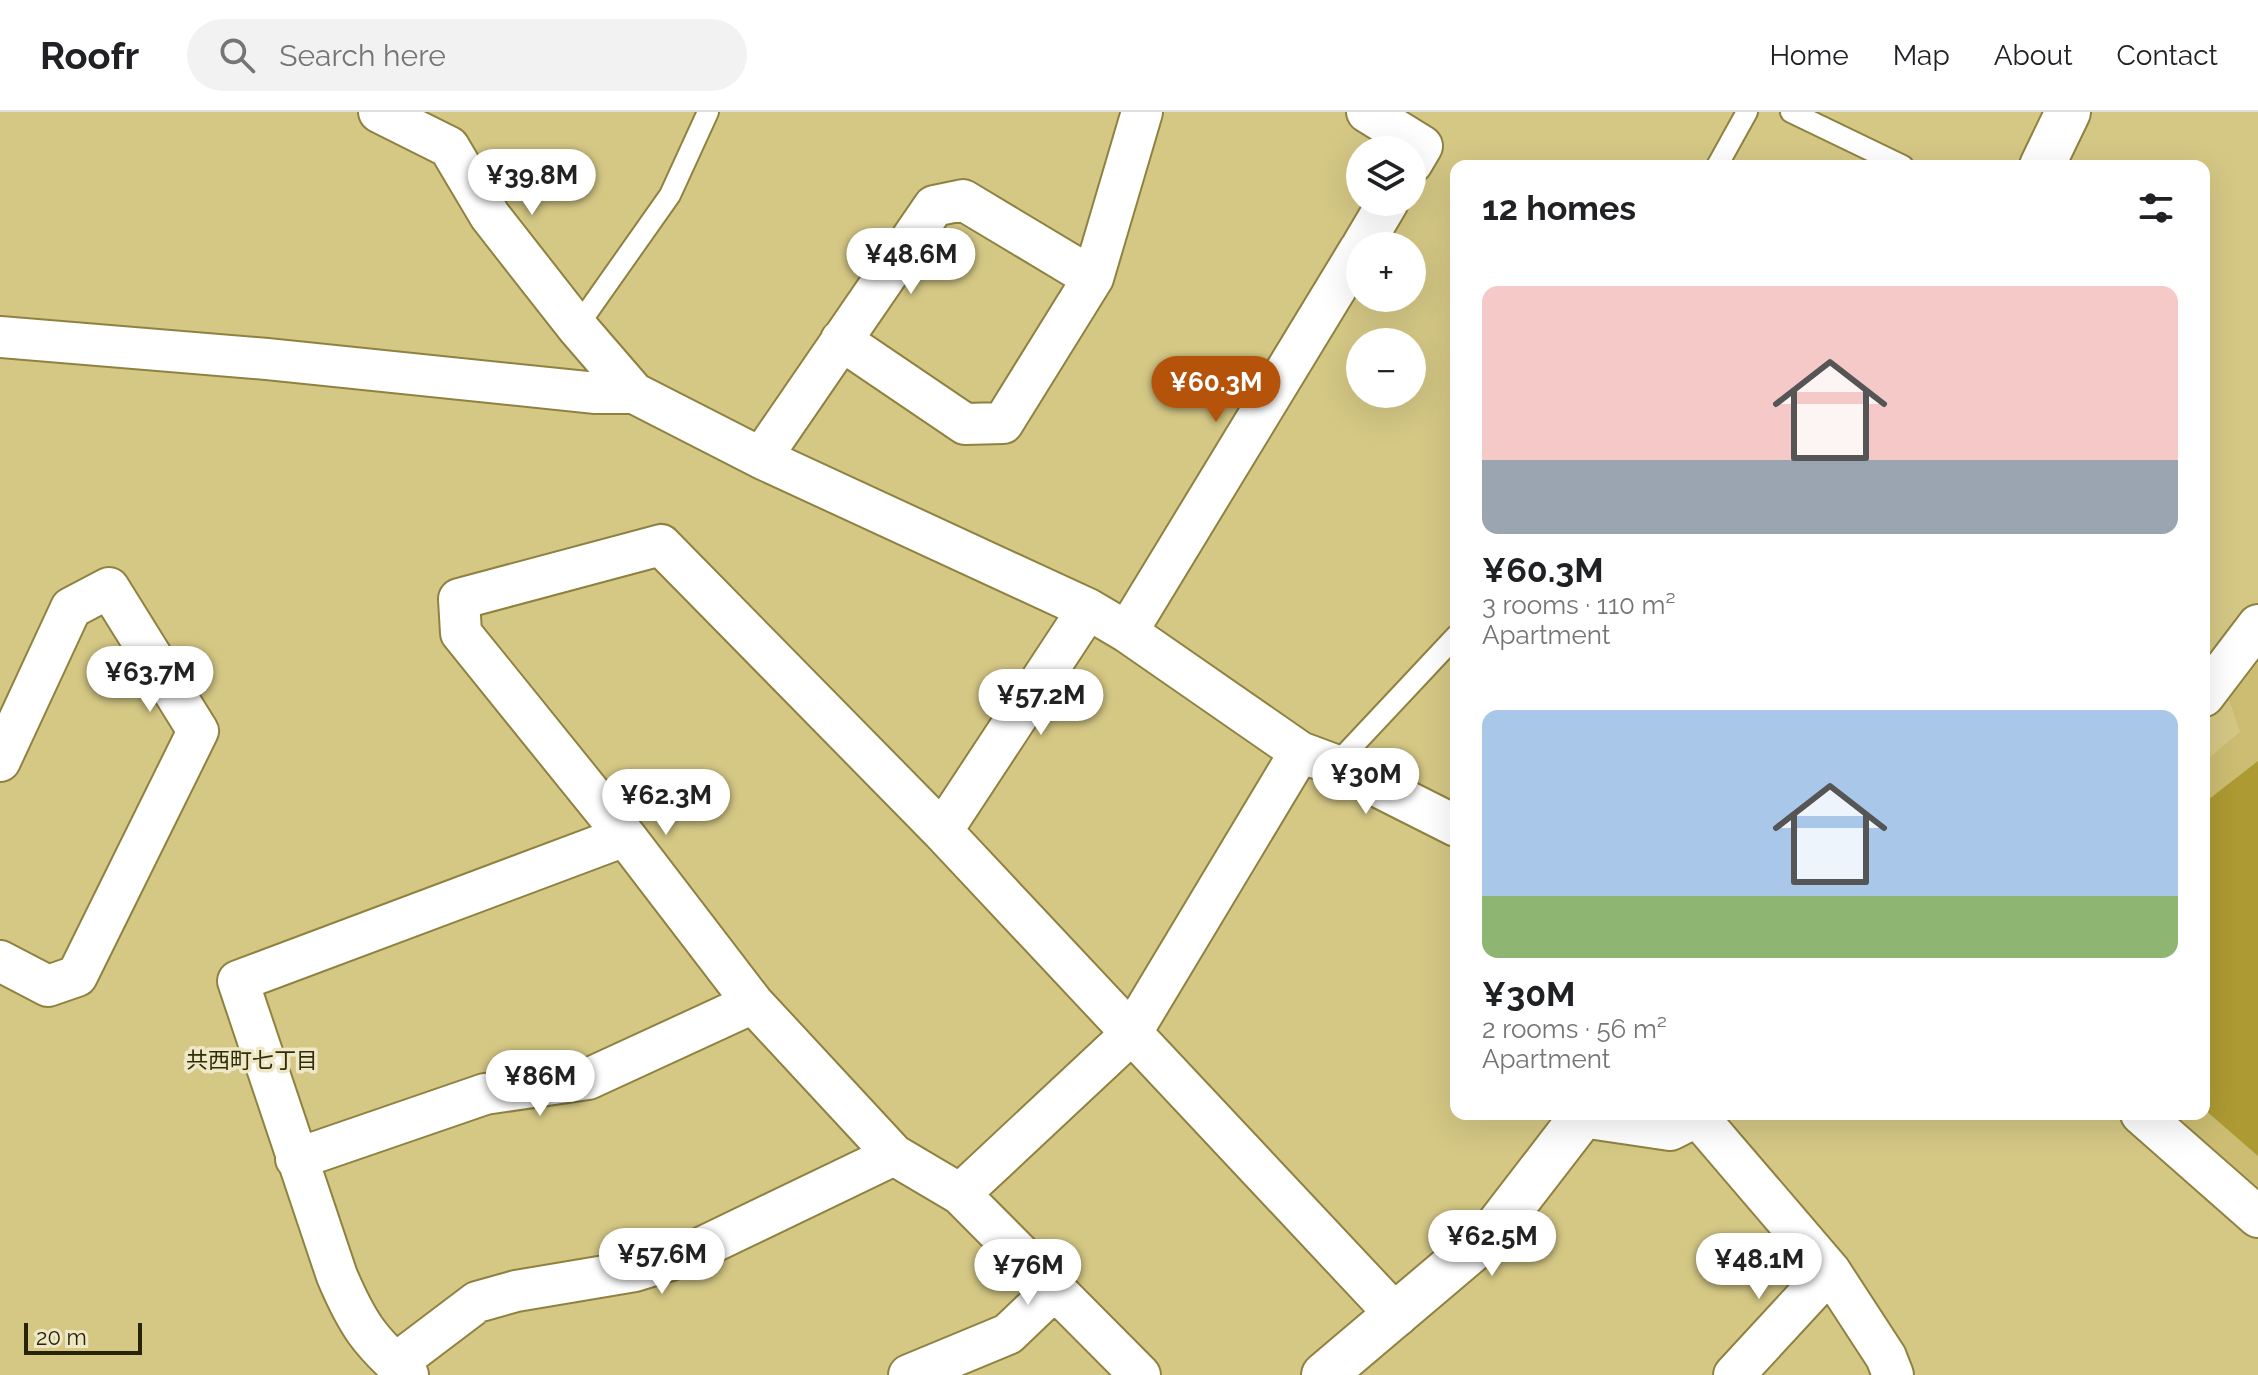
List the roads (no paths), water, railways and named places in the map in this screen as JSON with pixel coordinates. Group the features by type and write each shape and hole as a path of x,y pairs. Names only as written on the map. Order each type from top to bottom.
{"main road":[{"path":"2045,160 2068,112"},
{"path":"1324,1375 1494,1231 1580,1120"}],"street":[{"path":"379,112 449,147 490,216 577,327 634,393 761,458 1088,609 1317,759 1450,823"},
{"path":"841,340 965,424 1003,423 1093,278 1142,112"},
{"path":"1367,112 1406,136"},
{"path":"761,458 934,206 963,200 1093,278"},
{"path":"1127,632 1346,272"},
{"path":"0,337 267,359 596,393 634,393"},
{"path":"1140,1375 960,1194 894,1155 753,1003 625,836 461,633 459,599 661,545 942,831 1130,1035 1397,1316"},
{"path":"0,761 71,608 109,588 198,731 77,976 48,986 0,961"},
{"path":"942,831 1088,609"},
{"path":"2210,688 2258,625"},
{"path":"960,1194 1130,1035 1317,759"},
{"path":"625,836 238,981 337,1276 356,1320 374,1344 401,1369 477,1302 516,1291 635,1271 684,1256 894,1155"},
{"path":"296,1159 485,1094 588,1079 753,1003"},
{"path":"1608,1120 1670,1130 1691,1120"},
{"path":"1703,1120 1830,1271 1886,1357 1893,1375"},
{"path":"2148,1120 2258,1217"},
{"path":"1734,1375 1830,1271"},
{"path":"909,1375 1008,1334 1055,1289"}],"lane":[{"path":"577,327 670,195 708,112"},
{"path":"1720,160 1747,112"},
{"path":"1791,112 1891,160"},
{"path":"1317,759 1450,641"}],"district":[{"name":"共西町七丁目","path":"252,1060"}]}
